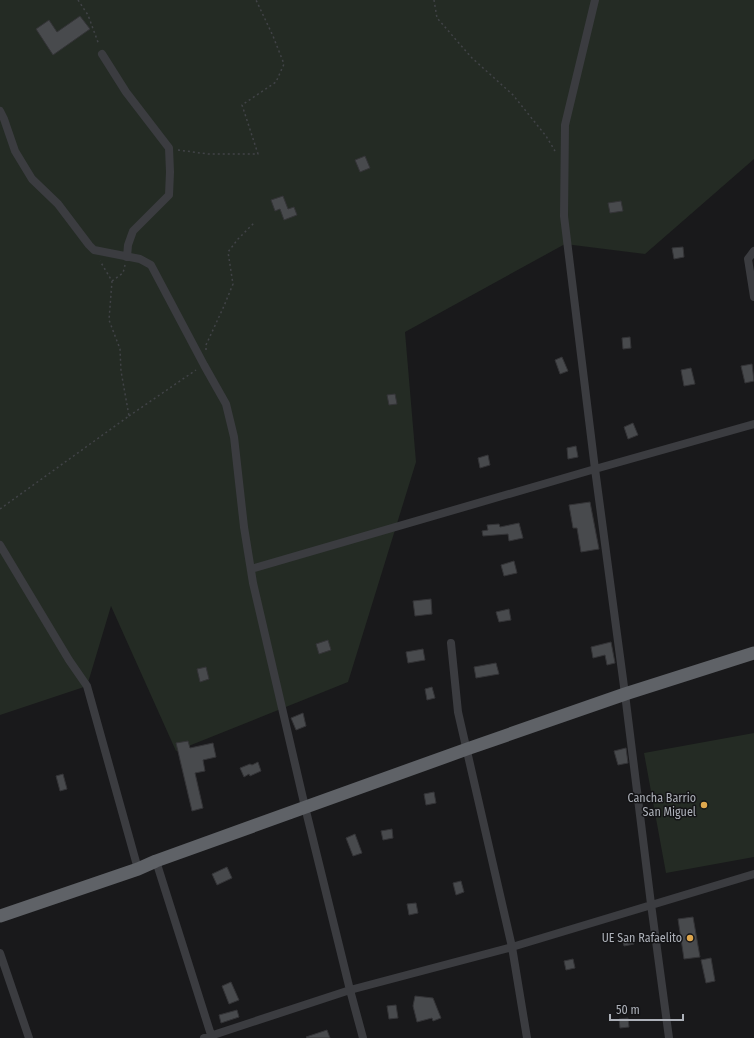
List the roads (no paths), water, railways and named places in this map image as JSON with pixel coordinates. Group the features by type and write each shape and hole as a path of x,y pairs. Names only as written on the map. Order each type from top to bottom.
{"highway":[{"path":"0,916 138,869 156,861 467,749 625,694 754,652"}],"street":[{"path":"595,0 565,125 564,216 595,469 625,694 650,904 669,1038"},
{"path":"102,54 126,92 169,148 169,196 133,231 128,245 127,257"},
{"path":"0,111 15,151 32,179 58,204 89,245 94,250 140,260 151,265 226,404 234,437 244,527 253,584 305,807 363,1038"},
{"path":"754,251 748,259 754,297"},
{"path":"251,569 754,424"},
{"path":"0,545 69,660 87,686 138,869"},
{"path":"451,643 458,712 512,947 526,1038"},
{"path":"156,861 209,1037 350,990 512,947 650,904 754,874"},
{"path":"0,953 29,1038"}],"place":[{"name":"Cancha Barrio San Miguel","path":"704,805"},
{"name":"UE San Rafaelito","path":"690,938"}]}
